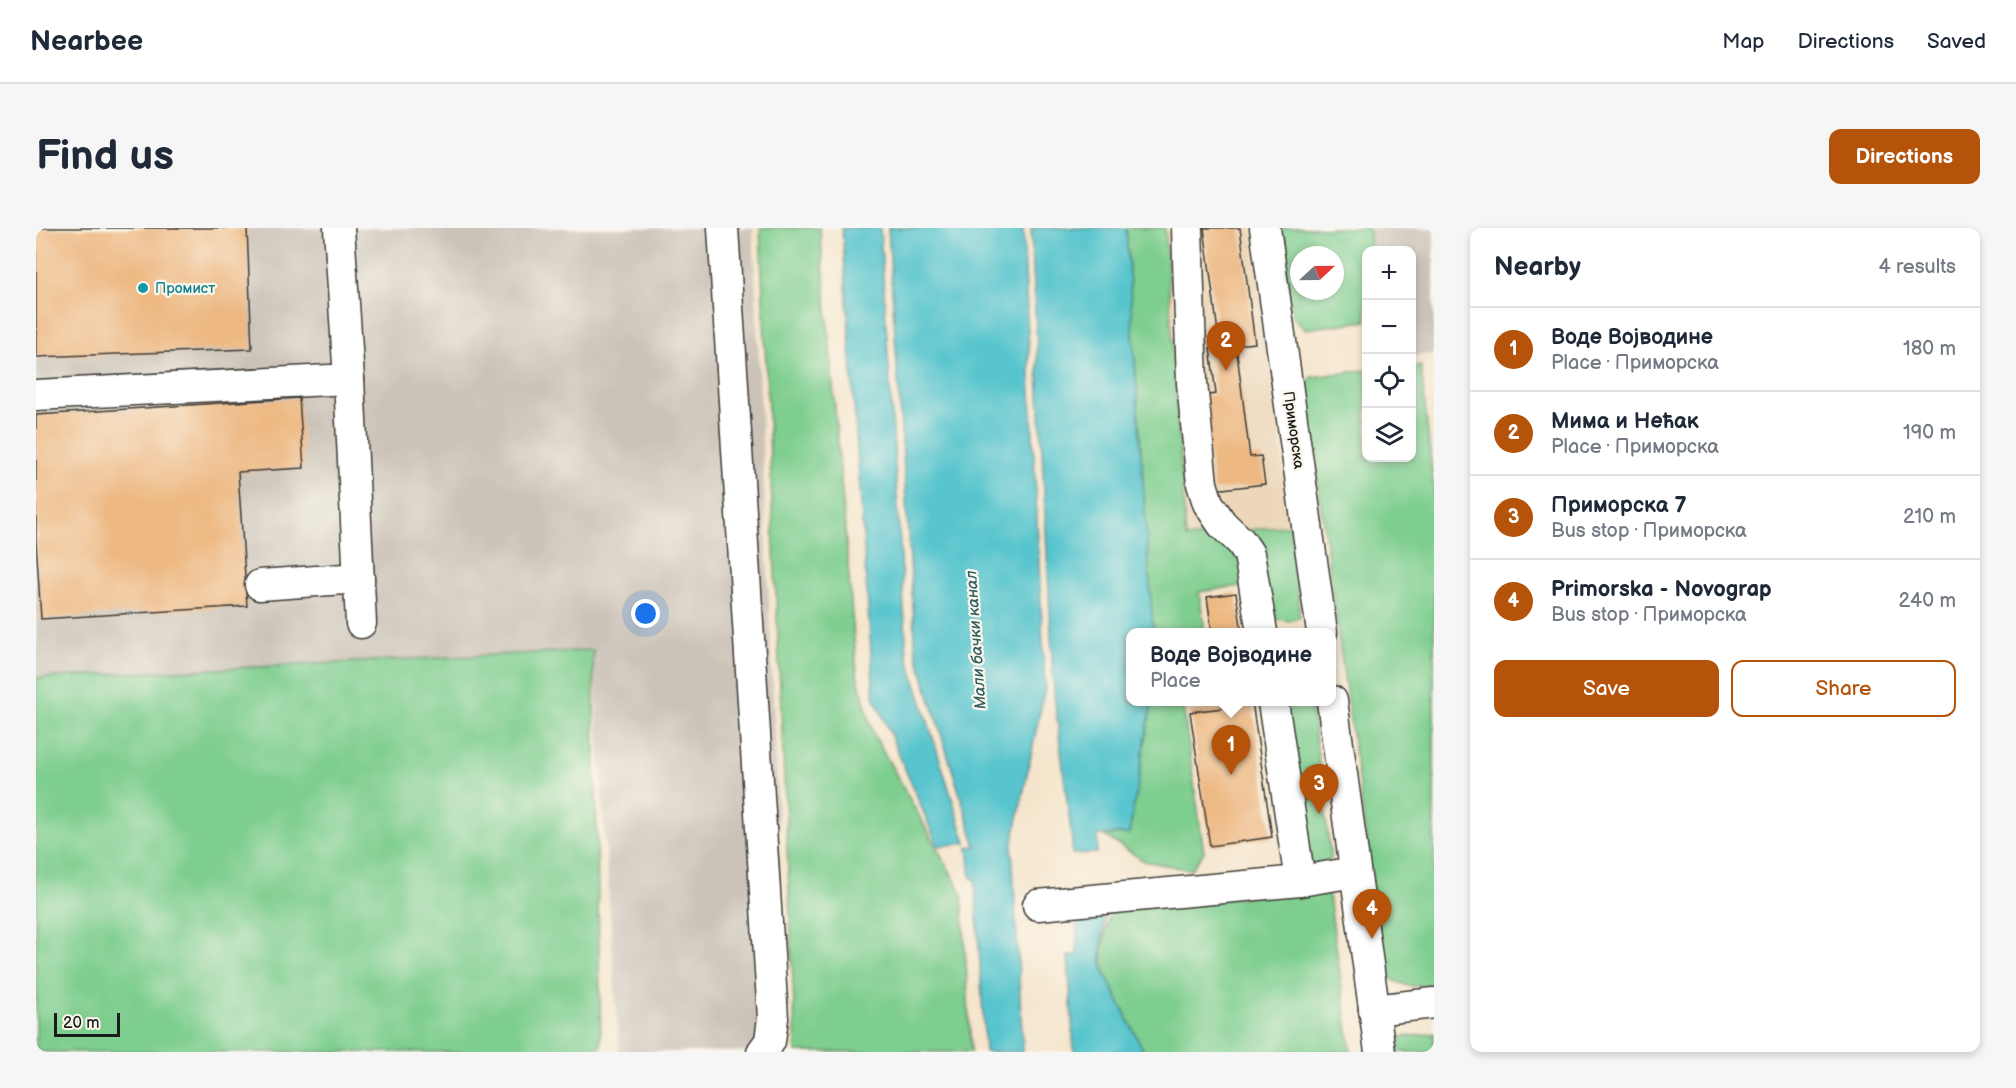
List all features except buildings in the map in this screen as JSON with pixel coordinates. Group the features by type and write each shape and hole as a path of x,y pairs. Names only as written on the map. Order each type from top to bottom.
{"street":[{"path":"339,228 361,623"},
{"path":"723,228 773,1018 770,1041 762,1052"},
{"path":"1186,228 1192,383 1202,484 1208,503 1222,524 1241,542 1249,554 1261,628"},
{"name":"Приморска","path":"1266,228 1321,628"},
{"path":"36,395 349,379"},
{"path":"260,585 359,578"},
{"path":"1274,706 1300,881"},
{"path":"1333,706 1380,1052"},
{"path":"1038,905 1300,881 1355,872"},
{"path":"1374,1010 1434,1003"}],"shaded area":[{"path":"36,228 753,228 788,1052 619,1052 593,650 36,678"},
{"path":"1165,228 1252,228 1291,525 1186,539"},
{"path":"1368,228 1434,228 1434,354 1416,356 1416,246 1370,246"}],"green space":[{"path":"760,228 820,228 857,674 873,733 962,893 971,1052 796,1052"},
{"path":"1126,228 1165,228 1186,538 1291,525 1300,618 1289,621 1275,619 1248,585 1199,592 1204,628 1153,628"},
{"path":"1279,228 1368,228 1370,246 1362,246 1362,322 1305,329 1292,316"},
{"path":"1421,366 1434,492 1434,985 1408,986 1385,977 1305,390 1311,377 1362,371 1362,462 1416,462 1416,367"},
{"path":"593,650 601,1047 508,1052 36,1052 36,678"},
{"path":"1151,706 1189,706 1183,707 1204,852 1191,870 1144,861 1103,835 1129,834"},
{"path":"1284,706 1312,706 1331,859 1326,864 1310,866"},
{"path":"1321,890 1329,896 1351,1052 1144,1052 1104,971 1102,948 1110,909"},
{"path":"1434,1033 1434,1052 1398,1052 1396,1038"}],"water":[{"path":"842,228 880,228 907,655 966,843 938,846 874,696"},
{"name":"Мали бачки канал","path":"888,228 1023,228 1045,688 1012,847 1023,1052 985,1052 975,878 971,878 968,847 976,846 916,653"},
{"path":"1031,228 1126,228 1153,628 1126,628 1126,706 1151,706 1129,834 1098,835 1097,853 1072,854 1054,694"},
{"path":"1105,906 1101,958 1104,971 1144,1052 1074,1052 1068,956 1077,955 1076,909"}],"place":[{"name":"Промист","path":"143,288"},
{"name":"Мима и Нећак","path":"1226,371"},
{"name":"Воде Војводине","path":"1231,775"},
{"name":"Приморска 7","path":"1319,814"},
{"name":"Primorska - Novograp","path":"1372,939"}]}
